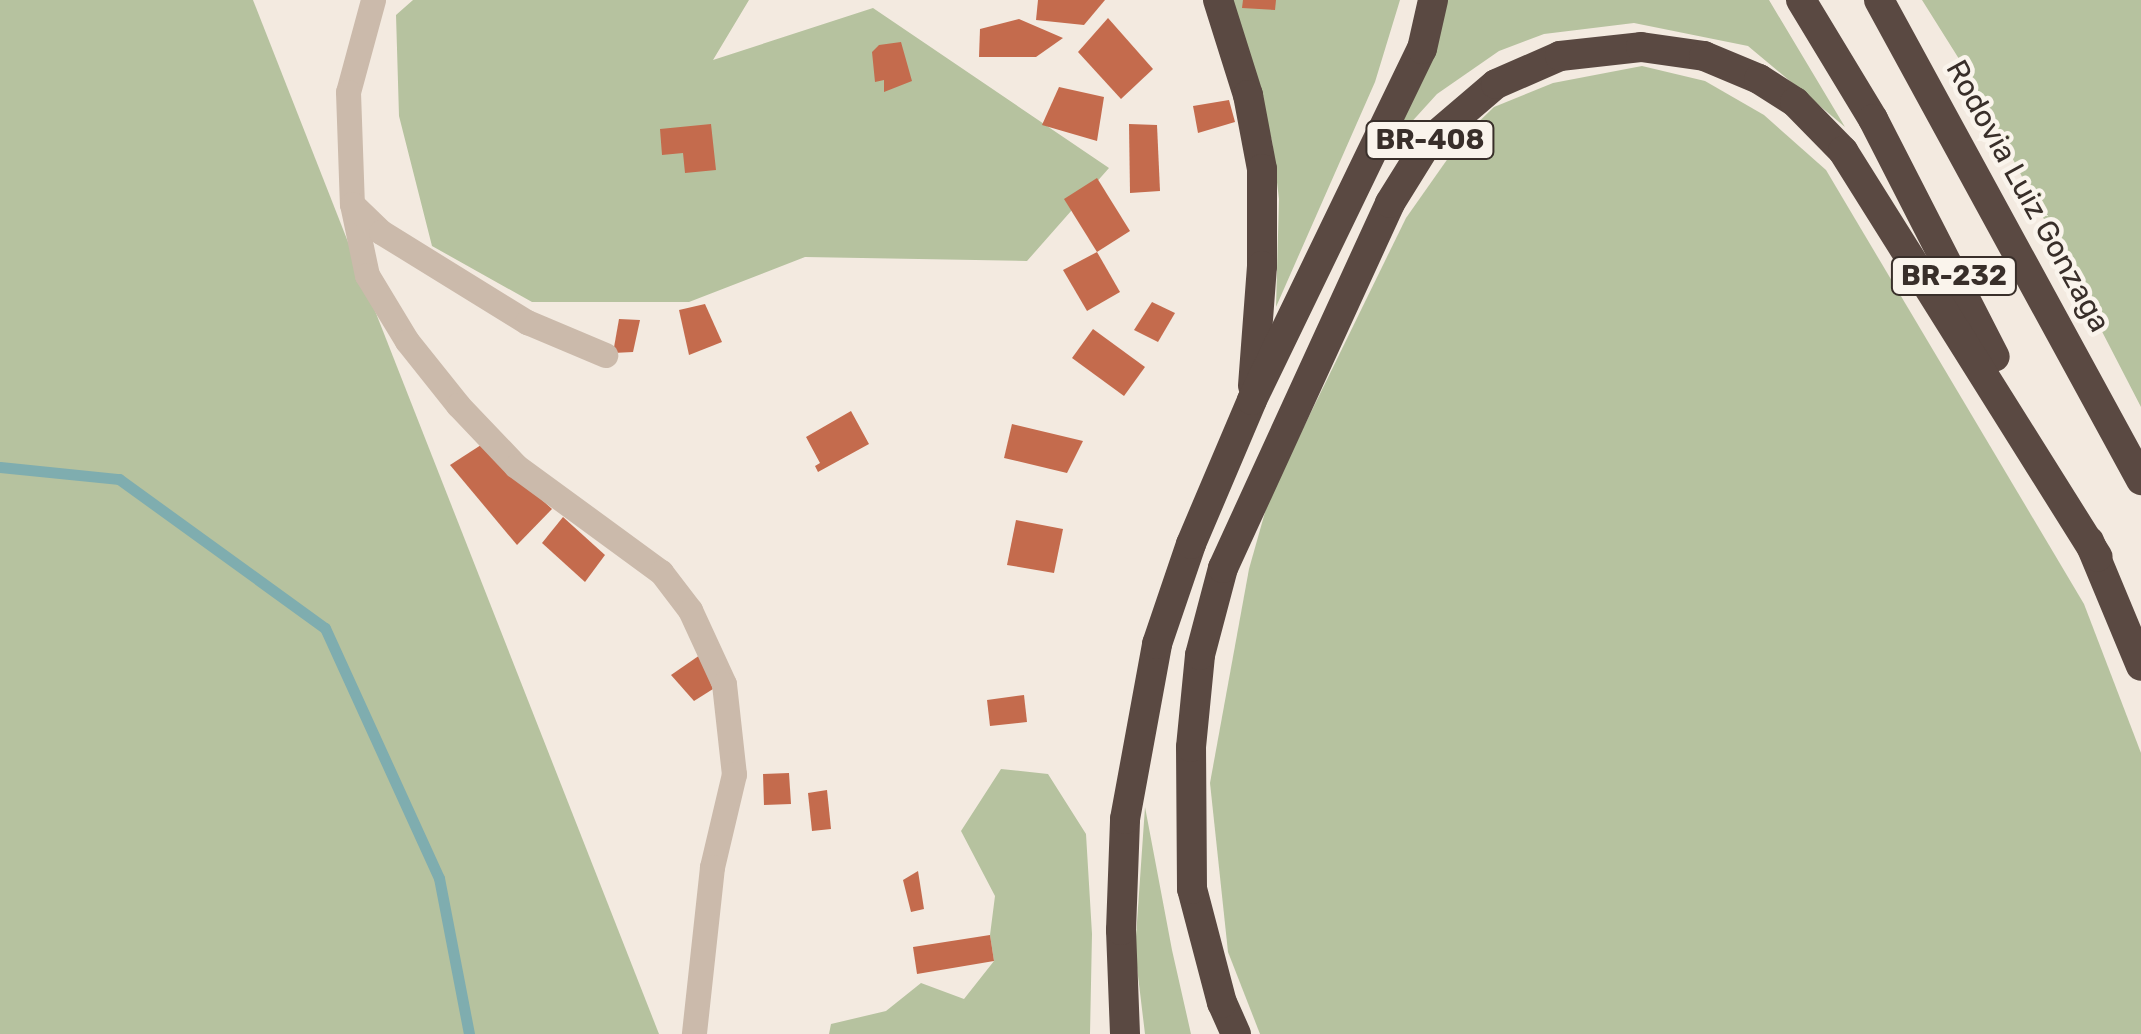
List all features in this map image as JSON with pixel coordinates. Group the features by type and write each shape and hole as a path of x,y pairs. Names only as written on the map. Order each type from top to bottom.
{"highway":[{"path":"1218,0 1248,95 1262,169 1262,266 1252,400"},
{"name":"BR-408","path":"1125,1034 1121,911 1125,819 1157,644 1191,544 1252,400 1422,50 1433,0"},
{"name":"BR-232","path":"1801,0 1873,118 2098,557 2141,666"},
{"name":"Rodovia Luiz Gonzaga","path":"1879,0 2141,480"},
{"name":"BR-408","path":"1236,1034 1222,1003 1192,889 1192,747 1200,655 1223,568 1390,203 1428,142 1496,84 1560,56 1641,47 1704,56 1759,79 1795,102 1843,151 2098,557"}],"street":[{"path":"373,0 348,92 352,204 367,275 406,341 516,466 661,572 690,610 724,684 734,774 712,867 694,1034"},
{"path":"352,204 381,232 498,304 605,355"}],"green space":[{"path":"0,0 253,0 659,1034 0,1034"},
{"path":"413,0 749,0 713,60 873,8 1109,168 1027,261 805,257 689,302 532,302 432,246 399,116 396,15"},
{"path":"1232,0 1400,0 1375,82 1276,307 1279,199 1272,141"},
{"path":"1445,0 1769,0 1845,127 1748,46 1634,23 1544,34 1499,51 1437,94 1387,149"},
{"path":"1922,0 2141,0 2141,407 1971,78"},
{"path":"1642,66 1705,81 1764,115 1826,170 2084,604 2141,753 2141,1034 1260,1034 1228,952 1210,783 1249,569 1269,498 1406,218 1463,137 1494,107 1553,83"},
{"path":"1001,769 1048,774 1086,834 1092,934 1090,1034 829,1034 831,1024 886,1011 921,983 964,999 994,961 990,935 995,896 961,831"},
{"path":"1145,807 1191,1034 1145,1034 1135,951"}],"building":[{"path":"1038,0 1105,0 1084,25 1036,20"},
{"path":"1243,0 1276,0 1275,10 1242,8"},
{"path":"1108,18 1153,69 1121,99 1078,52"},
{"path":"1019,19 1063,38 1036,57 979,57 980,29"},
{"path":"901,42 912,81 884,92 884,80 875,82 872,52 879,45"},
{"path":"1059,87 1104,97 1097,141 1042,125"},
{"path":"1229,100 1235,122 1198,133 1193,106"},
{"path":"711,124 716,170 685,173 683,153 662,155 660,129"},
{"path":"1129,124 1157,125 1160,191 1130,193"},
{"path":"1097,178 1130,231 1097,252 1064,199"},
{"path":"1097,252 1120,292 1087,311 1063,270"},
{"path":"1152,302 1175,313 1158,342 1134,330"},
{"path":"705,304 722,342 689,355 679,310"},
{"path":"619,319 640,320 633,352 613,353"},
{"path":"1093,329 1145,367 1124,396 1072,358"},
{"path":"851,411 869,444 818,472 815,466 820,463 806,437"},
{"path":"1012,424 1083,441 1067,473 1004,458"},
{"path":"481,445 552,509 517,545 450,465"},
{"path":"563,517 605,555 585,582 542,543"},
{"path":"1016,520 1063,529 1054,573 1007,565"},
{"path":"700,655 713,689 694,701 671,675"},
{"path":"1024,695 1027,722 990,726 987,700"},
{"path":"789,773 791,804 764,805 763,774"},
{"path":"827,790 831,829 812,831 808,793"},
{"path":"918,871 924,909 911,912 903,880"},
{"path":"990,935 994,961 917,974 913,947"}],"waterway":[{"path":"0,467 119,479 325,628 439,878 469,1034"}]}
